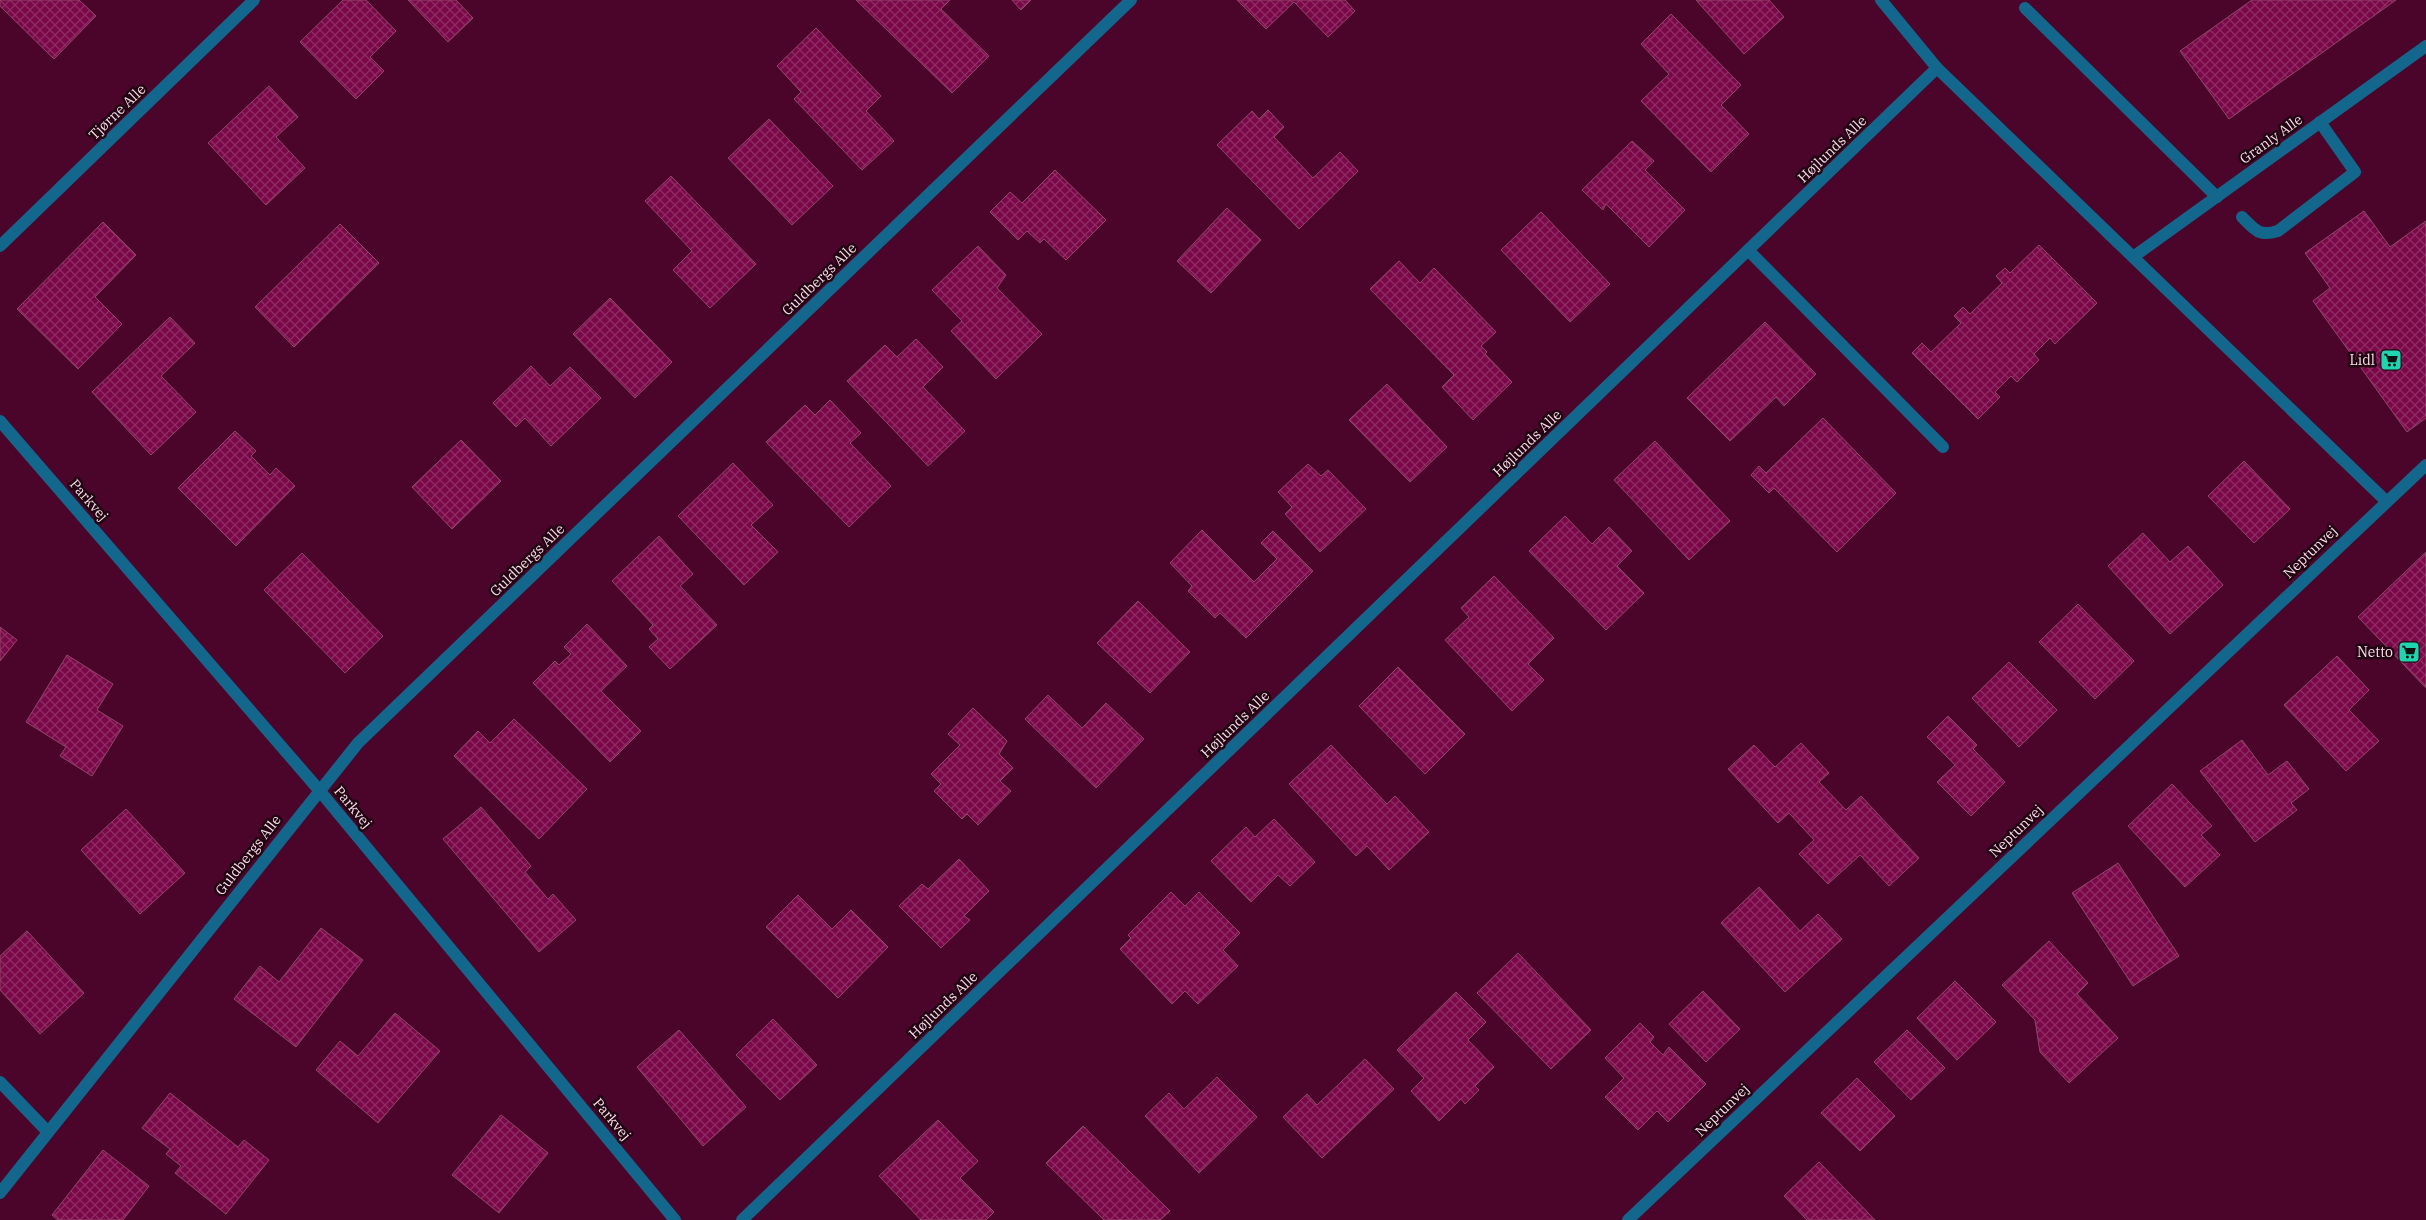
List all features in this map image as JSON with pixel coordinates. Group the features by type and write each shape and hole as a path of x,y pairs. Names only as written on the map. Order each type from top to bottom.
{"street":[{"name":"Tjørne Alle","path":"0,246 254,0"},
{"name":"Guldbergs Alle","path":"0,1193 358,743 1131,0"},
{"path":"1880,0 1937,68 2386,501"},
{"path":"2026,8 2217,197"},
{"name":"Granly Alle","path":"2133,257 2426,46"},
{"name":"Højlunds Alle","path":"742,1220 1937,68"},
{"path":"2242,217 2257,232 2266,235 2278,231 2355,172 2320,122"},
{"path":"1748,250 1943,447"},
{"name":"Parkvej","path":"0,421 319,790 675,1220"},
{"name":"Neptunvej","path":"1628,1220 2426,465"},
{"path":"0,1082 48,1132"}],"building":[{"path":"0,0 79,0 96,16 54,59 0,6"},
{"path":"343,0 366,0 396,31 370,57 384,71 356,99 300,42"},
{"path":"408,0 456,0 473,18 448,42"},
{"path":"856,0 950,0 941,9 989,56 952,93"},
{"path":"1012,0 1031,0 1021,10"},
{"path":"1237,0 1345,0 1355,11 1328,37 1294,2 1266,29"},
{"path":"1696,0 1769,0 1784,17 1744,54"},
{"path":"2252,0 2396,0 2229,119 2180,51"},
{"path":"1671,14 1741,85 1721,105 1749,134 1711,172 1641,101 1669,74 1641,44"},
{"path":"816,28 881,96 866,111 894,141 862,170 794,99 801,92 777,66"},
{"path":"269,86 298,117 276,137 305,168 266,205 208,143"},
{"path":"1268,110 1284,127 1274,137 1313,178 1340,152 1358,171 1299,229 1217,145 1252,111 1259,119"},
{"path":"769,119 833,186 792,225 728,158"},
{"path":"1632,141 1654,161 1645,170 1685,210 1649,247 1606,204 1603,210 1582,190"},
{"path":"1055,170 1106,220 1066,260 1044,239 1040,243 1027,231 1018,240 990,212 1010,192 1022,203"},
{"path":"671,176 756,264 710,308 673,270 692,251 645,201"},
{"path":"1227,208 1261,240 1211,293 1177,261"},
{"name":"Lidl","path":"2364,211 2390,247 2426,221 2426,418 2407,432 2313,301 2330,288 2305,253"},
{"path":"1541,212 1610,284 1570,322 1501,250"},
{"path":"103,222 136,255 95,297 122,324 78,369 17,309"},
{"path":"340,224 379,263 294,347 255,307"},
{"path":"2039,245 2097,303 2055,344 2050,338 2034,354 2039,360 2017,382 2011,376 1995,392 2000,397 1978,419 1912,353 1922,343 1931,352 1961,323 1954,316 1963,307 1970,314 2002,283 1996,276 2005,268 2010,273"},
{"path":"978,246 1006,275 997,288 1042,334 996,379 951,331 962,321 932,290"},
{"path":"1399,261 1420,283 1434,268 1496,332 1481,346 1487,352 1485,354 1512,382 1473,420 1442,387 1454,375 1370,289"},
{"path":"610,298 672,362 635,398 573,334"},
{"path":"170,317 195,343 161,376 196,412 151,455 92,392"},
{"path":"1765,322 1816,374 1784,406 1776,397 1730,441 1687,398"},
{"path":"916,339 943,367 923,387 965,431 928,466 847,381 885,345 897,357"},
{"path":"531,366 550,386 570,367 601,398 551,446 525,418 516,427 493,403"},
{"path":"1387,384 1447,447 1410,482 1349,420"},
{"path":"830,400 861,433 850,443 891,486 849,527 766,442 805,405 815,415"},
{"path":"1823,418 1896,493 1837,552 1774,488 1769,493 1751,475 1759,466 1766,473"},
{"path":"235,431 256,451 251,456 270,475 276,468 295,486 236,546 178,488"},
{"path":"461,440 501,481 452,529 412,487"},
{"path":"1655,441 1730,521 1689,560 1614,480"},
{"path":"2244,461 2290,509 2254,543 2208,496"},
{"path":"733,463 773,505 751,525 778,552 744,585 678,516"},
{"path":"1308,464 1321,476 1328,470 1366,509 1320,552 1285,514 1292,507 1278,492"},
{"path":"1565,516 1592,544 1609,527 1632,551 1617,566 1644,593 1606,630 1529,551"},
{"path":"1202,530 1254,582 1277,559 1261,543 1273,531 1313,571 1246,638 1220,613 1215,618 1188,591 1192,586 1170,563"},
{"path":"2143,533 2170,562 2188,546 2223,585 2170,634 2108,566"},
{"path":"659,536 693,574 680,586 717,625 670,669 649,647 658,639 649,629 653,625 612,581"},
{"name":"Netto","path":"2426,552 2426,688 2358,617"},
{"path":"302,553 383,636 345,673 264,590"},
{"path":"1494,576 1554,638 1528,664 1544,680 1512,711 1445,640 1469,617 1461,608"},
{"path":"1138,601 1190,652 1150,693 1097,643"},
{"path":"2078,604 2134,661 2095,699 2039,642"},
{"path":"587,624 627,666 601,691 641,731 610,762 533,683 555,661 559,665 571,654 564,647"},
{"path":"0,627 17,640 0,661"},
{"path":"67,655 113,684 97,710 123,726 92,776 60,756 66,747 26,722"},
{"path":"2337,656 2369,690 2349,710 2379,741 2346,771 2284,705"},
{"path":"2009,662 2057,710 2019,747 1972,698"},
{"path":"1398,667 1465,734 1425,774 1359,706"},
{"path":"1048,695 1082,728 1106,703 1144,739 1096,788 1025,719"},
{"path":"973,708 1007,741 999,754 1013,768 1000,781 1011,791 978,825 967,814 962,819 934,791 941,784 931,774 960,745 948,734"},
{"path":"1948,716 1977,745 1973,749 2005,782 1971,816 1937,782 1955,765 1927,737"},
{"path":"514,719 587,789 539,839 454,756 478,731 490,743"},
{"path":"2242,740 2268,775 2287,761 2309,789 2291,803 2297,810 2255,842 2200,771"},
{"path":"1801,743 1829,773 1819,782 1846,810 1861,796 1919,858 1889,886 1860,855 1828,884 1799,854 1814,840 1789,813 1778,823 1728,769 1754,745 1775,767"},
{"path":"1331,745 1387,804 1395,796 1429,832 1389,870 1367,846 1356,856 1289,784"},
{"path":"2172,784 2212,826 2201,835 2220,855 2185,887 2128,826"},
{"path":"481,807 531,866 525,872 548,899 553,894 576,920 539,952 443,839"},
{"path":"126,809 185,873 140,914 81,850"},
{"path":"1274,819 1315,862 1290,886 1278,875 1251,902 1211,861 1246,827 1255,837"},
{"path":"959,859 989,891 964,916 970,920 941,948 899,906 922,884 928,889"},
{"path":"2118,863 2179,956 2133,986 2072,893"},
{"path":"1759,887 1800,931 1818,914 1842,939 1785,992 1721,923"},
{"path":"1171,892 1185,906 1199,892 1240,933 1223,950 1238,966 1198,1004 1185,991 1172,1004 1120,949 1131,938 1128,935"},
{"path":"798,895 832,929 851,910 888,947 838,998 766,927"},
{"path":"321,928 363,960 296,1047 234,999 260,966 279,982"},
{"path":"27,931 84,993 40,1034 0,990 0,956"},
{"path":"2049,941 2088,983 2077,994 2118,1038 2069,1083 2040,1052 2035,1020 2002,985"},
{"path":"1518,953 1591,1030 1551,1069 1477,993"},
{"path":"1955,981 1996,1022 1957,1060 1917,1018"},
{"path":"1703,991 1740,1029 1706,1062 1669,1024"},
{"path":"1456,992 1486,1022 1468,1040 1494,1067 1475,1086 1479,1090 1465,1104 1461,1099 1439,1121 1411,1091 1424,1078 1397,1050"},
{"path":"395,1013 440,1051 378,1123 316,1070 340,1041 358,1056"},
{"path":"773,1019 817,1065 780,1100 736,1055"},
{"path":"1640,1023 1654,1037 1650,1042 1663,1055 1669,1047 1706,1084 1668,1122 1657,1111 1638,1130 1605,1097 1624,1078 1605,1058"},
{"path":"679,1030 746,1107 703,1146 637,1067"},
{"path":"1907,1030 1945,1068 1911,1100 1874,1062"},
{"path":"1365,1059 1394,1089 1322,1158 1283,1117 1307,1094 1317,1105"},
{"path":"1217,1077 1257,1117 1199,1173 1145,1116 1169,1093 1184,1109"},
{"path":"1857,1078 1895,1116 1860,1151 1821,1113"},
{"path":"170,1093 238,1147 244,1140 269,1160 226,1214 175,1173 181,1166 166,1154 170,1149 142,1128"},
{"path":"501,1115 548,1153 499,1213 452,1175"},
{"path":"938,1120 978,1161 960,1178 994,1212 986,1220 921,1220 879,1176"},
{"path":"1083,1126 1170,1211 1160,1220 1104,1220 1046,1163"},
{"path":"103,1150 149,1186 123,1220 58,1220 52,1215"},
{"path":"1819,1162 1875,1220 1807,1220 1784,1196"}],"place":[{"name":"Lidl","path":"2391,360"},
{"name":"Netto","path":"2409,652"}]}
